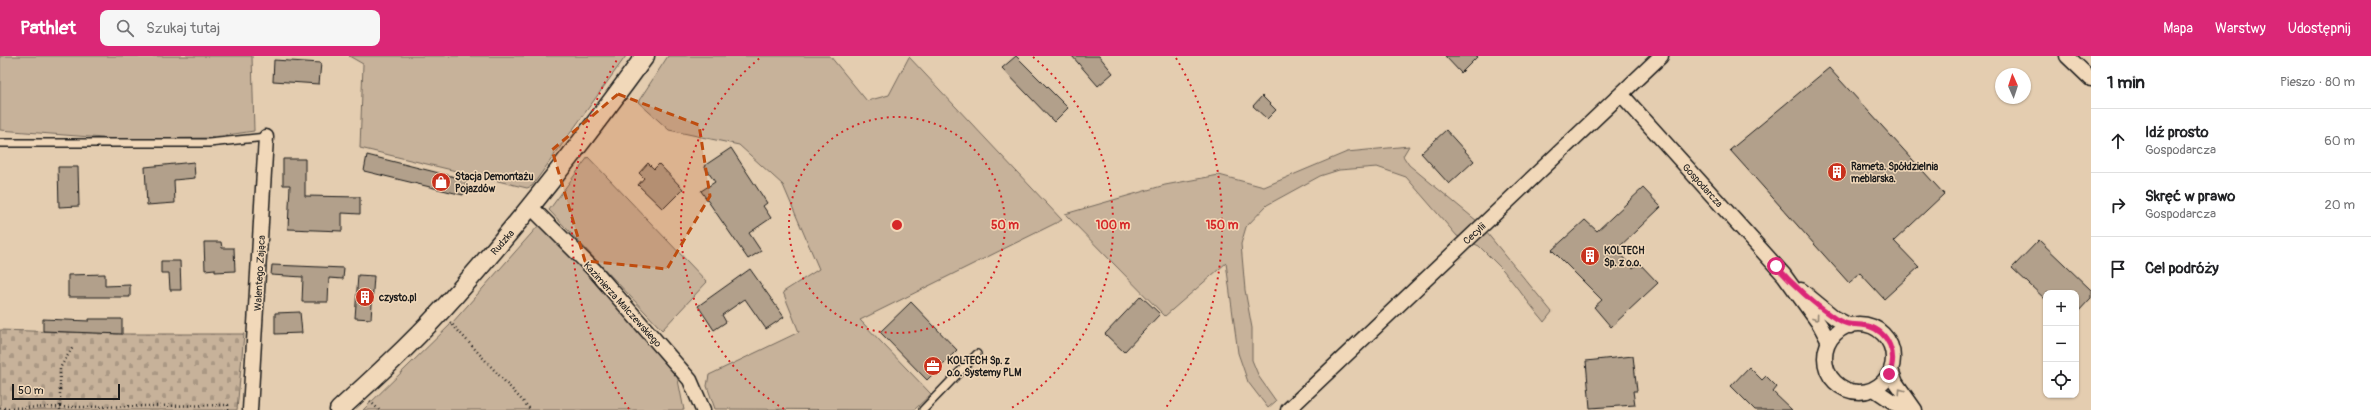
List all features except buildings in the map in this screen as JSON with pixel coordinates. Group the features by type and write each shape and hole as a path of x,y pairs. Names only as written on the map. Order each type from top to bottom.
{"street":[{"name":"Rudzka","path":"339,410 402,352 440,312 531,207 581,144 645,56"},
{"name":"Cecylii","path":"1288,410 1661,56"},
{"path":"2067,56 2091,79"},
{"name":"Gospodarcza","path":"1621,94 1784,276 1820,325 1829,342"},
{"name":"Walentego Zająca","path":"250,410 266,137"},
{"name":"Kazimierza Malczewskiego","path":"531,207 595,271 690,380 703,410"},
{"name":"Gospodarcza","path":"1784,276 1835,318 1850,326 1865,325 1883,335 1890,344 1893,354 1891,370 1896,383 1915,410"},
{"path":"1850,326 1836,334 1829,342 1826,352 1825,362 1834,382 1853,392 1874,389 1886,379 1891,370"},
{"path":"1874,389 1904,410"}],"lane":[{"path":"0,143 209,143 266,137"},
{"path":"923,410 978,354"}],"path":[{"path":"440,312 532,410"},
{"path":"60,409 60,368 73,347"},
{"path":"0,408 60,409 228,405 228,410"}],"highlighted area":[{"path":"618,94 699,125 710,196 667,269 585,261 552,150"}],"green space":[{"path":"0,56 252,56 254,131 207,138 116,139 0,130"},
{"path":"349,56 626,56 532,186 527,188 360,148 363,64"},
{"path":"668,56 830,56 867,101 889,95 909,57 1062,220 860,320 931,394 914,410 715,409 707,386 709,375 799,332 783,292 819,269 783,185 739,145 669,130 638,102"},
{"path":"1409,146 1403,156 1409,165 1477,221 1552,312 1544,322 1503,270 1479,246 1457,236 1406,177 1377,167 1339,170 1320,176 1267,205 1246,227 1241,244 1245,290 1252,328 1252,360 1259,377 1276,401 1268,408 1248,382 1238,353 1226,263 1165,316 1065,214 1165,185 1219,175 1264,187 1347,152"},
{"path":"588,157 707,282 662,330 549,210"},
{"path":"539,225 607,294 677,375 684,410 363,410 452,323"},
{"path":"0,330 122,334 244,334 237,410 0,410"}],"place":[{"name":"Rameta. Spółdzielnia meblarska.","path":"1837,172"},
{"name":"Stacja Demontażu Pojazdów","path":"441,182"},
{"name":"KOLTECH Sp. z o.o.","path":"1590,256"},
{"name":"czysto.pl","path":"365,297"},
{"name":"KOLTECH Sp. z o.o. Systemy PLM","path":"933,366"}],"route":[{"path":"1776,266 1784,276 1835,318 1850,326 1865,325 1880,331 1892,348 1893,364 1889,374"}]}
